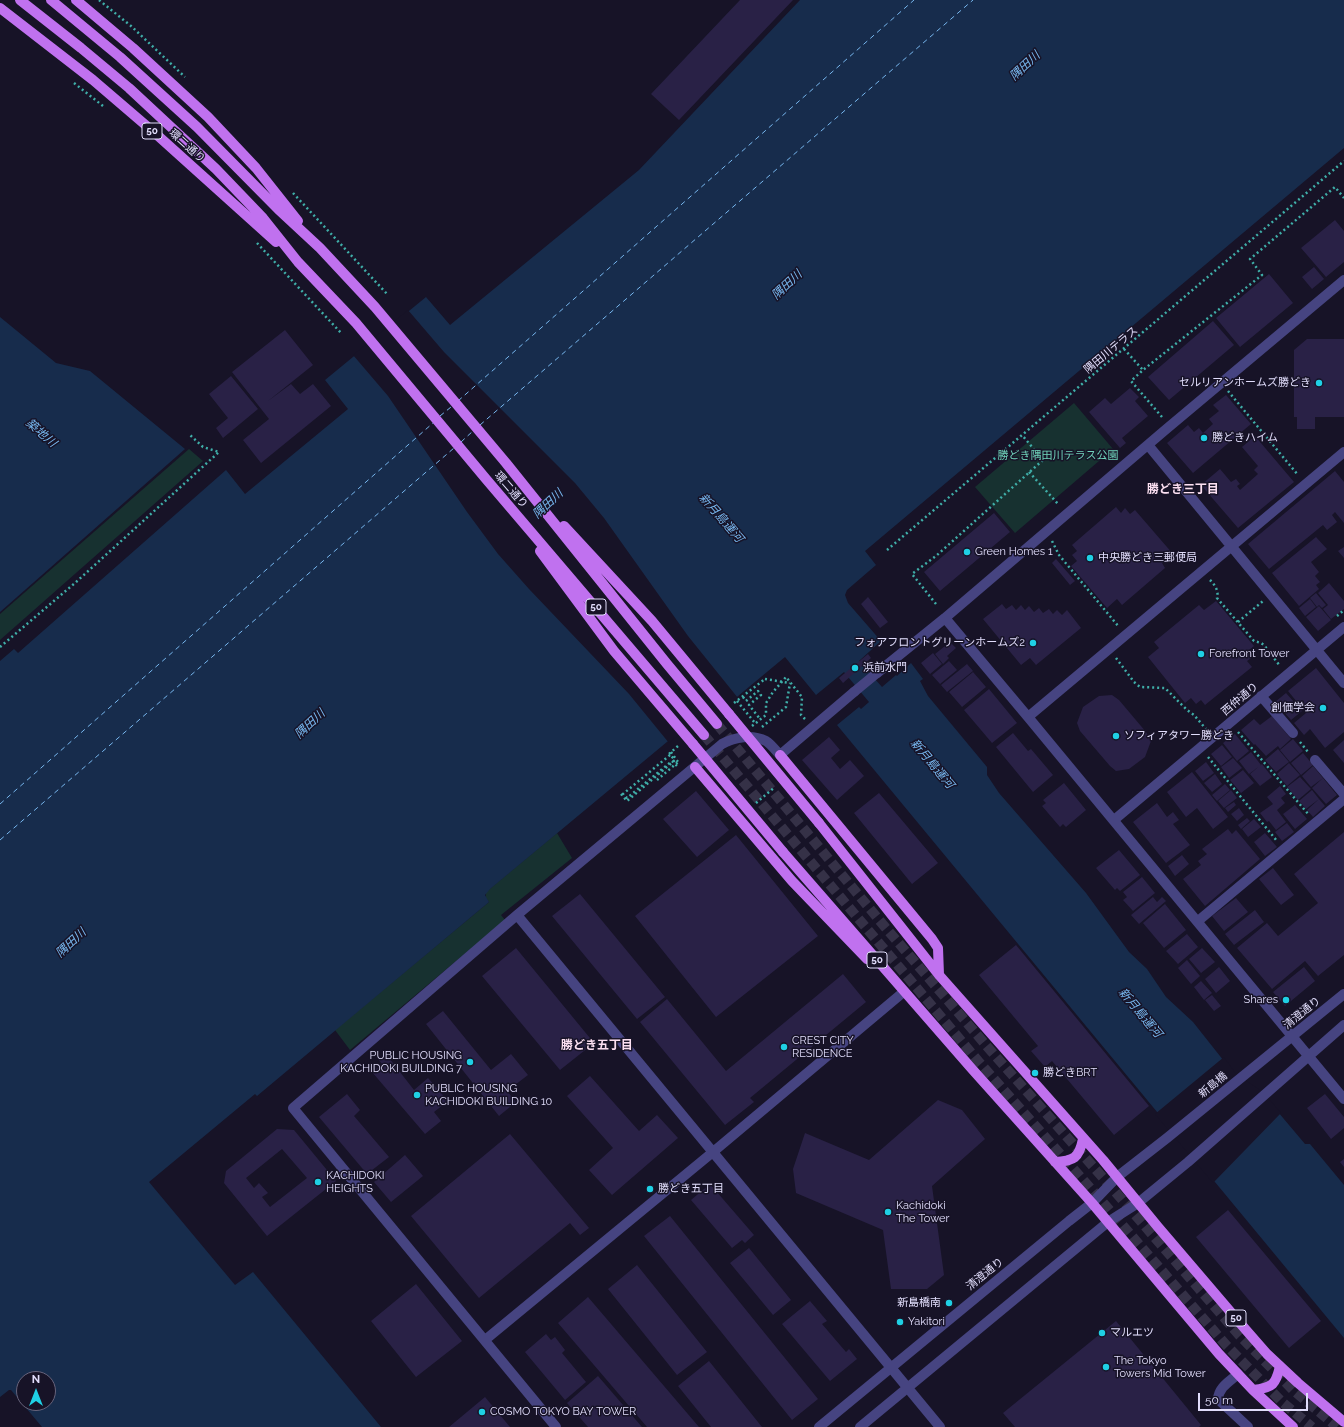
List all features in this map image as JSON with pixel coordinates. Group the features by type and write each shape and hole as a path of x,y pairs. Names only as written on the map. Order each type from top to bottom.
{"main road":[{"name":"環二通り","path":"20,0 81,48 174,129 216,169 263,218 298,262"},
{"name":"環二通り","path":"51,0 157,90 197,127 278,209 320,248"},
{"name":"環二通り","path":"76,0 128,43 175,85 256,168 320,248 374,307 506,463 717,724"},
{"name":"環二通り","path":"0,8 93,80 156,134 298,262 356,323 486,479 704,735"},
{"name":"50","path":"506,463 652,620 819,823 939,975 1117,1177 1246,1330 1298,1383 1344,1422"},
{"name":"50","path":"486,479 614,651 783,852 972,1069 1092,1203 1219,1354 1253,1390 1292,1427"},
{"path":"780,755 932,939 938,948 939,975"},
{"path":"695,767 792,881 860,950 936,1037 960,1060 972,1069"},
{"path":"1055,1162 1074,1158 1078,1154 1083,1139"},
{"path":"1253,1390 1262,1389 1271,1385 1277,1380 1280,1366"}],"street":[{"path":"556,1427 293,1108 517,915 722,744 732,739 743,737 757,738 767,742 780,755 945,618 1344,280"},
{"path":"1148,445 1344,682"},
{"path":"1028,717 1344,452"},
{"path":"945,618 1198,921 1344,1099"},
{"name":"西仲通り","path":"1114,820 1344,627"},
{"path":"1261,696 1293,733"},
{"path":"1315,760 1344,794"},
{"path":"1198,921 1344,799"},
{"path":"517,915 940,1427"},
{"path":"485,1340 713,1152 900,994"},
{"name":"清澄通り","path":"1275,1050 1344,994"},
{"path":"860,1427 1108,1222 1138,1203 1188,1162 1344,1025"},
{"name":"新島橋","path":"1167,1138 1275,1050"},
{"name":"清澄通り","path":"819,1427 890,1367 1092,1203 1117,1177 1167,1138"},
{"path":"1238,1374 1219,1392 1218,1399 1248,1427"}],"path":[{"path":"99,0 147,40 189,82"},
{"name":"隅田川テラス","path":"887,550 1344,161"},
{"path":"1162,417 1131,381 1262,275 1250,259 1335,187 1344,198"},
{"path":"290,190 388,295"},
{"path":"256,242 342,334"},
{"path":"1124,349 1143,370"},
{"path":"1227,389 1306,485"},
{"path":"0,647 75,583 219,452 203,448 190,436"},
{"path":"936,604 912,574 936,556 1044,460 1022,436"},
{"path":"1030,472 1059,505"},
{"path":"1052,542 1059,555 1121,629"},
{"path":"1206,575 1214,584 1218,594 1217,598 1254,641 1264,645 1280,667"},
{"path":"1238,622 1263,601"},
{"path":"1112,653 1134,682 1140,687 1165,688 1194,715 1206,729"},
{"path":"750,727 766,714 766,702 786,677 802,697 801,714 805,719"},
{"path":"734,704 765,678 790,683 786,707 761,728"},
{"path":"743,697 746,701 758,691 761,695 749,705 760,719"},
{"path":"737,701 755,723"},
{"path":"1230,723 1316,823"},
{"path":"1293,733 1315,760"},
{"path":"678,746 621,794 627,801 675,760 670,755 623,794 627,798 672,760 678,768"},
{"path":"1200,748 1284,849"},
{"path":"657,780 678,762 670,752"},
{"path":"755,804 777,785"}],"green space":[{"name":"勝どき隅田川テラス公園","path":"1074,403 1113,449 1015,533 975,487"},
{"path":"189,449 203,461 0,640 0,614"},
{"path":"557,833 572,858 501,915 505,920 350,1050 335,1030 489,902 486,898 486,892"}],"water":[{"path":"800,0 1344,0 1344,148 865,551 876,565 847,590 845,595 848,603 881,641 859,661 882,687 911,663 923,679 920,681 928,696 987,767 987,775 999,793 1086,893 1129,952 1147,969 1166,997 1193,1022 1235,1075 1262,1093 1305,1144 1310,1144 1344,1185 1344,1338 837,725 859,707 861,709 869,702 844,672 816,695 785,657 720,711 714,707 703,712 490,889 485,895 489,902 257,1096 255,1094 149,1182 235,1285 253,1272 381,1427 42,1427 29,1411 56,1411 56,1371 16,1371 16,1396 11,1390 9,1390 0,1397 0,661 14,649 18,653 226,470 245,494 348,409 325,380 426,297 450,325 639,170"},
{"name":"築地川","path":"0,317 56,363 90,371 185,449 0,612"}],"pier":[{"path":"408,310 444,352 575,483 604,518 688,636 738,698 721,712 713,709 709,710 669,743 629,694 529,589 498,554 467,512 388,396 353,355"},
{"path":"1224,1057 1236,1074 1263,1092 1281,1113 1213,1183 1155,1114"}],"building":[{"path":"740,0 793,0 679,120 651,94"},
{"path":"1335,220 1344,231 1344,262 1326,277 1301,248"},
{"path":"1314,267 1324,279 1312,289 1302,277"},
{"path":"1269,274 1293,303 1240,347 1216,318"},
{"path":"1213,321 1234,345 1169,400 1148,377"},
{"path":"285,330 313,365 268,401 291,384 300,394 313,384 331,406 261,463 243,440 269,419 232,372"},
{"name":"セルリアンホームズ勝どき","path":"1307,339 1344,339 1344,417 1315,417 1315,429 1297,429 1297,417 1294,417 1294,350"},
{"path":"231,376 258,409 223,438 216,428 228,418 209,394"},
{"path":"1130,388 1139,397 1135,401 1148,416 1122,438 1126,443 1120,448 1089,412 1105,398 1111,404"},
{"name":"勝どきハイム","path":"1226,395 1251,424 1193,473 1167,443 1188,425 1194,432 1199,428 1203,433 1213,424 1209,419 1219,411 1213,405"},
{"path":"1255,436 1294,482 1238,528 1201,485 1220,469 1231,482 1236,479 1240,484 1237,486 1240,490 1258,474 1254,470 1258,466 1242,447"},
{"path":"1335,471 1344,482 1344,523 1335,512 1332,515 1337,522 1327,530 1323,525 1269,569 1248,544"},
{"path":"1116,507 1121,513 1125,508 1130,514 1135,510 1173,554 1162,563 1165,568 1122,605 1117,599 1107,608 1071,566 1077,561 1072,555 1077,551 1072,545"},
{"name":"Green Homes 1","path":"994,513 1010,532 940,591 924,572"},
{"path":"1316,537 1327,549 1311,562 1319,572 1315,576 1320,582 1316,585 1319,589 1299,606 1272,573"},
{"path":"1344,547 1344,558 1338,551"},
{"path":"1056,559 1075,581 1070,585 1052,563"},
{"path":"1329,583 1344,601 1344,609 1331,619 1323,609 1328,605 1318,593"},
{"path":"1316,593 1326,605 1322,608 1319,605 1317,607 1310,598"},
{"path":"868,597 888,622 880,628 861,604"},
{"path":"1310,599 1316,607 1305,616 1299,608"},
{"name":"Forefront Tower","path":"1216,601 1254,646 1248,651 1253,657 1247,661 1252,667 1205,705 1201,700 1196,704 1191,698 1185,703 1148,657 1159,648 1154,642 1199,605 1204,610"},
{"name":"フォアフロントグリーンホームズ2","path":"1002,604 1006,609 1012,605 1016,610 1021,605 1025,610 1029,606 1034,612 1039,608 1043,613 1049,609 1053,614 1057,610 1062,615 1067,610 1081,628 1036,665 1030,658 1021,665 983,619"},
{"path":"1319,606 1331,620 1318,631 1306,617"},
{"path":"950,642 956,648 947,656 949,658 943,664 935,654"},
{"path":"933,653 942,664 930,674 921,663"},
{"name":"浜前水門","path":"868,654 871,658 843,683 839,678"},
{"path":"949,661 957,670 940,684 932,675"},
{"path":"967,664 973,671 947,692 941,685"},
{"name":"創価学会","path":"1316,668 1344,703 1344,732 1325,748 1310,729 1304,735 1294,723 1306,713 1288,691"},
{"path":"973,672 986,687 962,707 949,692"},
{"path":"989,689 1017,723 992,743 964,710"},
{"path":"1286,693 1302,711 1291,720 1275,702"},
{"name":"ソフィアタワー勝どき","path":"1112,695 1119,700 1146,732 1151,741 1145,757 1129,769 1116,771 1080,731 1077,723 1083,707 1099,696"},
{"path":"1272,716 1291,739 1280,749 1278,746 1266,756 1241,730 1254,719 1260,725"},
{"path":"1013,733 1028,751 1031,749 1053,775 1033,792 996,747"},
{"path":"1235,734 1249,751 1237,761 1223,743"},
{"path":"829,737 840,750 831,758 840,769 850,760 864,776 837,800 802,760"},
{"path":"1293,739 1303,751 1290,762 1280,750"},
{"path":"1344,740 1344,763 1333,750"},
{"path":"1222,745 1232,757 1221,766 1211,754"},
{"path":"1278,749 1289,762 1276,772 1265,760"},
{"path":"1251,752 1261,765 1249,774 1239,761"},
{"path":"1303,753 1313,765 1301,775 1291,763"},
{"path":"1233,758 1242,768 1229,778 1221,767"},
{"path":"1206,762 1214,773 1203,781 1195,771"},
{"path":"1289,763 1300,775 1287,786 1277,774"},
{"path":"1262,764 1272,777 1260,786 1250,774"},
{"path":"1313,766 1323,778 1311,787 1302,776"},
{"path":"1243,770 1254,783 1241,793 1230,780"},
{"path":"1192,772 1228,817 1213,829 1197,808 1186,817 1167,792"},
{"path":"1215,774 1222,784 1212,792 1204,783"},
{"path":"1300,777 1311,789 1298,800 1287,787"},
{"path":"1323,778 1337,795 1326,804 1312,788"},
{"path":"1064,783 1086,810 1066,827 1063,824 1060,827 1042,806 1046,803 1043,800"},
{"path":"1225,784 1230,790 1217,801 1212,795"},
{"path":"1280,786 1286,794 1281,798 1285,803 1277,810 1286,822 1276,830 1260,813 1273,804 1267,797"},
{"path":"1231,790 1237,798 1224,808 1218,801"},
{"path":"1312,790 1319,799 1306,809 1299,801"},
{"path":"696,791 729,830 697,857 663,819"},
{"path":"879,793 938,863 912,884 854,813"},
{"path":"1319,799 1325,806 1313,817 1307,810"},
{"path":"1234,802 1236,805 1228,812 1225,808"},
{"path":"1157,803 1167,817 1173,812 1179,820 1173,824 1190,845 1166,863 1133,822"},
{"path":"1295,805 1307,819 1295,829 1283,814"},
{"path":"1239,808 1244,815 1237,821 1231,814"},
{"path":"1247,818 1250,821 1241,829 1238,825"},
{"path":"1254,819 1261,827 1248,837 1242,829"},
{"path":"1287,823 1294,832 1282,841 1275,832"},
{"path":"1228,829 1232,834 1236,830 1260,859 1205,906 1183,879 1201,865 1198,861 1207,854 1202,849"},
{"path":"1344,832 1344,955 1318,976 1305,961 1272,989 1237,948 1267,923 1278,936 1318,903 1294,874"},
{"path":"1265,833 1277,847 1265,856 1254,842"},
{"path":"736,835 818,936 716,1017 635,916"},
{"path":"1119,850 1140,875 1120,891 1117,888 1115,890 1096,868"},
{"path":"1182,855 1189,864 1175,876 1168,866"},
{"path":"1273,868 1294,895 1281,905 1259,879"},
{"path":"1142,877 1155,893 1133,911 1123,900 1127,897 1123,892"},
{"path":"580,894 665,997 637,1019 552,916"},
{"path":"1153,897 1157,902 1162,897 1166,901 1139,924 1131,915"},
{"path":"1236,898 1248,912 1224,931 1212,916"},
{"path":"1165,904 1186,930 1164,948 1143,923"},
{"path":"1255,910 1264,922 1234,945 1225,934"},
{"path":"1187,934 1198,947 1178,964 1166,951"},
{"path":"1016,945 1149,1106 1114,1135 1052,1061 1045,1067 1031,1051 1038,1046 979,975"},
{"path":"516,948 594,1043 560,1070 482,976"},
{"path":"1202,948 1215,962 1201,973 1189,959"},
{"path":"1187,960 1200,976 1191,984 1178,968"},
{"path":"1219,967 1230,981 1216,993 1205,979"},
{"path":"1304,967 1315,981 1285,1006 1273,992"},
{"name":"CREST CITY RESIDENCE","path":"843,974 866,1002 750,1098 754,1102 725,1125 640,1022 667,999 726,1071"},
{"path":"1201,981 1212,993 1204,1000 1194,987"},
{"path":"1212,995 1221,1006 1214,1011 1205,1000"},
{"name":"PUBLIC HOUSING KACHIDOKI BUILDING 7","path":"443,1011 491,1070 511,1054 528,1075 507,1091 516,1102 499,1116 426,1024"},
{"name":"PUBLIC HOUSING KACHIDOKI BUILDING 10","path":"386,1054 414,1090 428,1078 448,1101 434,1112 441,1121 425,1134 372,1072 382,1064 378,1059"},
{"path":"590,1076 639,1131 657,1115 678,1138 612,1195 589,1170 613,1148 567,1096"},
{"path":"347,1094 360,1110 354,1116 389,1157 367,1174 319,1117"},
{"path":"1325,1094 1344,1117 1344,1128 1331,1139 1307,1108"},
{"name":"Kachidoki The Tower","path":"938,1100 962,1110 985,1139 932,1186 944,1275 927,1289 891,1289 883,1230 796,1193 793,1169 805,1133 869,1160"},
{"name":"KACHIDOKI HEIGHTS","path":"277,1129 294,1130 336,1181 267,1236 224,1183 226,1171","holes":["282,1149 307,1178 270,1207 262,1197 268,1193 259,1183 254,1188 246,1178"]},
{"path":"510,1134 589,1228 580,1235 570,1223 479,1298 411,1216"},
{"path":"405,1155 423,1176 391,1202 374,1182"},
{"path":"1344,1159 1344,1167 1340,1162"},
{"path":"710,1184 754,1235 745,1243 742,1240 732,1248 691,1200"},
{"path":"1228,1210 1321,1321 1289,1348 1196,1237"},
{"path":"670,1216 818,1399 792,1420 644,1236"},
{"path":"749,1248 791,1300 773,1315 730,1263"},
{"path":"637,1265 707,1352 677,1375 608,1289"},
{"path":"416,1284 462,1341 416,1377 371,1321"},
{"path":"588,1297 699,1427 647,1427 558,1323"},
{"path":"810,1301 827,1321 822,1324 846,1352 849,1349 857,1359 830,1381 782,1324"},
{"name":"The Tokyo Towers Mid Tower","path":"1116,1321 1201,1425 1199,1427 1015,1427 1003,1413"},
{"path":"546,1334 551,1340 555,1337 565,1350 562,1353 586,1382 565,1400 525,1352"},
{"path":"709,1361 762,1427 711,1427 678,1386"},
{"path":"598,1376 642,1427 588,1427 567,1403"},
{"name":"COSMO TOKYO BAY TOWER","path":"485,1397 510,1427 449,1427"}],"ferry route":[{"path":"458,401 914,0"},
{"path":"480,425 973,0"},
{"path":"440,416 451,407"},
{"path":"0,804 433,423"},
{"path":"461,442 473,431"},
{"path":"0,840 454,448"}],"tunnel":[{"path":"717,724 885,927 1239,1335 1293,1390 1337,1427"},
{"path":"704,735 979,1062 1227,1346 1282,1402 1312,1427"}],"place":[{"name":"セルリアンホームズ勝どき","path":"1319,383"},
{"name":"勝どきハイム","path":"1204,438"},
{"name":"Green Homes 1","path":"967,552"},
{"name":"中央勝どき三郵便局","path":"1090,558"},
{"name":"フォアフロントグリーンホームズ2","path":"1033,643"},
{"name":"Forefront Tower","path":"1201,654"},
{"name":"浜前水門","path":"855,668"},
{"name":"創価学会","path":"1323,708"},
{"name":"ソフィアタワー勝どき","path":"1116,736"},
{"name":"Shares","path":"1286,1000"},
{"name":"CREST CITY RESIDENCE","path":"784,1047"},
{"name":"PUBLIC HOUSING KACHIDOKI BUILDING 7","path":"470,1062"},
{"name":"勝どきBRT","path":"1035,1073"},
{"name":"PUBLIC HOUSING KACHIDOKI BUILDING 10","path":"417,1095"},
{"name":"KACHIDOKI HEIGHTS","path":"318,1182"},
{"name":"勝どき五丁目","path":"650,1189"},
{"name":"Kachidoki The Tower","path":"888,1212"},
{"name":"新島橋南","path":"949,1303"},
{"name":"Yakitori","path":"900,1322"},
{"name":"マルエツ","path":"1102,1333"},
{"name":"The Tokyo Towers Mid Tower","path":"1106,1367"},
{"name":"COSMO TOKYO BAY TOWER","path":"482,1412"}],"district":[{"name":"勝どき三丁目","path":"1183,489"},
{"name":"勝どき五丁目","path":"597,1045"}],"water label":[{"name":"隅田川","path":"1025,66"},
{"name":"隅田川","path":"787,285"},
{"name":"隅田川","path":"548,504"},
{"name":"新月島運河","path":"721,518"},
{"name":"隅田川","path":"310,724"},
{"name":"新月島運河","path":"932,764"},
{"name":"隅田川","path":"71,943"},
{"name":"新月島運河","path":"1140,1013"}]}
